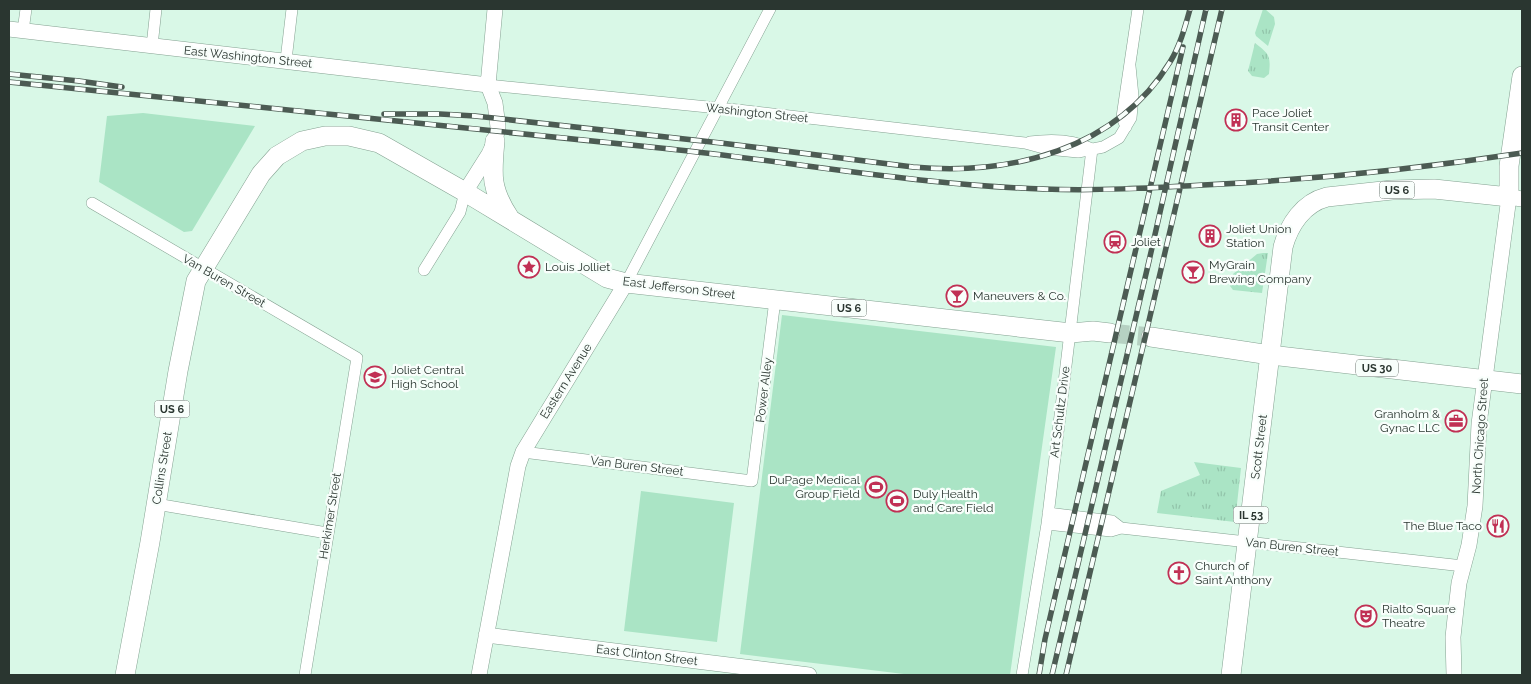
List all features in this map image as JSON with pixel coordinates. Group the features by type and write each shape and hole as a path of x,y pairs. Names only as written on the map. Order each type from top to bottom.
{"main road":[{"path":"1515,198 1509,166 1522,76"},
{"name":"East Jefferson Street","path":"270,162 284,151 302,141 325,136 349,136 371,141 388,148 466,192 607,278 626,283 1071,333 1092,343 1109,339"},
{"path":"495,140 492,179 495,192 509,218"},
{"path":"1515,198 1522,148"},
{"name":"Collins Street","path":"125,675 192,295 202,268 270,162"},
{"name":"Scott Street","path":"1231,675 1283,247 1287,232 1305,208 1320,199 1392,190 1434,189 1515,198"},
{"path":"1150,343 1270,355"},
{"name":"US 30","path":"1270,355 1522,384"}],"street":[{"path":"16,30 26,9"},
{"path":"152,46 156,9"},
{"path":"286,60 292,9"},
{"path":"424,270 460,212 466,192 495,140 498,127 497,114 488,85 495,9"},
{"name":"Eastern Avenue","path":"479,675 518,466 523,452 626,283 770,9"},
{"path":"1092,149 1113,143 1119,138 1130,118 1133,96 1130,66 1138,9"},
{"name":"East Washington Street","path":"16,30 488,85"},
{"name":"Washington Street","path":"488,85 717,108 1025,143 1047,140 1079,142 1092,149"},
{"name":"Art Schultz Drive","path":"1022,675 1048,519 1092,149"},
{"name":"North Chicago Street","path":"1454,675 1453,637 1463,566 1469,545 1475,506 1477,449 1484,380 1515,198"},
{"name":"Van Buren Street","path":"92,203 357,358"},
{"name":"Power Alley","path":"752,480 775,300"},
{"name":"Herkimer Street","path":"305,675 357,358"},
{"name":"Van Buren Street","path":"523,452 752,480"},
{"path":"156,504 327,533"},
{"name":"Van Buren Street","path":"1048,519 1112,521 1121,528 1463,566"},
{"name":"East Clinton Street","path":"486,635 809,675"}],"green space":[{"path":"1263,9 1274,17 1275,24 1268,46 1255,33"},
{"path":"1255,43 1266,53 1269,59 1269,74 1264,78 1252,76 1248,71"},
{"path":"143,113 255,126 192,231 184,232 99,182 107,116"},
{"path":"1268,253 1262,293 1233,290 1230,286 1233,274 1257,254"},
{"name":"Duly Health and Care Field","path":"782,315 1056,347 1010,675 912,675 740,654"},
{"path":"1194,462 1241,468 1235,522 1157,513 1161,491 1200,475"},
{"path":"641,491 734,503 717,642 624,631"}],"tunnel":[{"path":"1110,333 1151,337"}],"railway":[{"path":"384,114 475,116 721,143 913,167 950,169 986,167 1023,161 1058,151 1091,136 1121,117 1147,92 1174,56 1190,9"},
{"path":"1052,675 1206,9"},
{"path":"1066,675 1222,9"},
{"path":"1039,675 1045,639 1183,47"},
{"path":"9,74 122,87"},
{"path":"9,82 670,149 903,178 996,187 1083,190 1243,183 1403,169 1522,153"}],"place":[{"name":"Pace Joliet Transit Center","path":"1236,120"},
{"name":"Joliet Union Station","path":"1210,236"},
{"name":"Joliet","path":"1115,242"},
{"name":"Louis Jolliet","path":"529,267"},
{"name":"MyGrain Brewing Company","path":"1193,272"},
{"name":"Maneuvers & Co.","path":"957,296"},
{"name":"Joliet Central High School","path":"375,377"},
{"name":"Granholm & Gynac LLC","path":"1456,421"},
{"name":"DuPage Medical Group Field","path":"876,487"},
{"name":"Duly Health and Care Field","path":"897,501"},
{"name":"The Blue Taco","path":"1498,526"},
{"name":"Church of Saint Anthony","path":"1179,573"},
{"name":"Rialto Square Theatre","path":"1366,616"}]}
